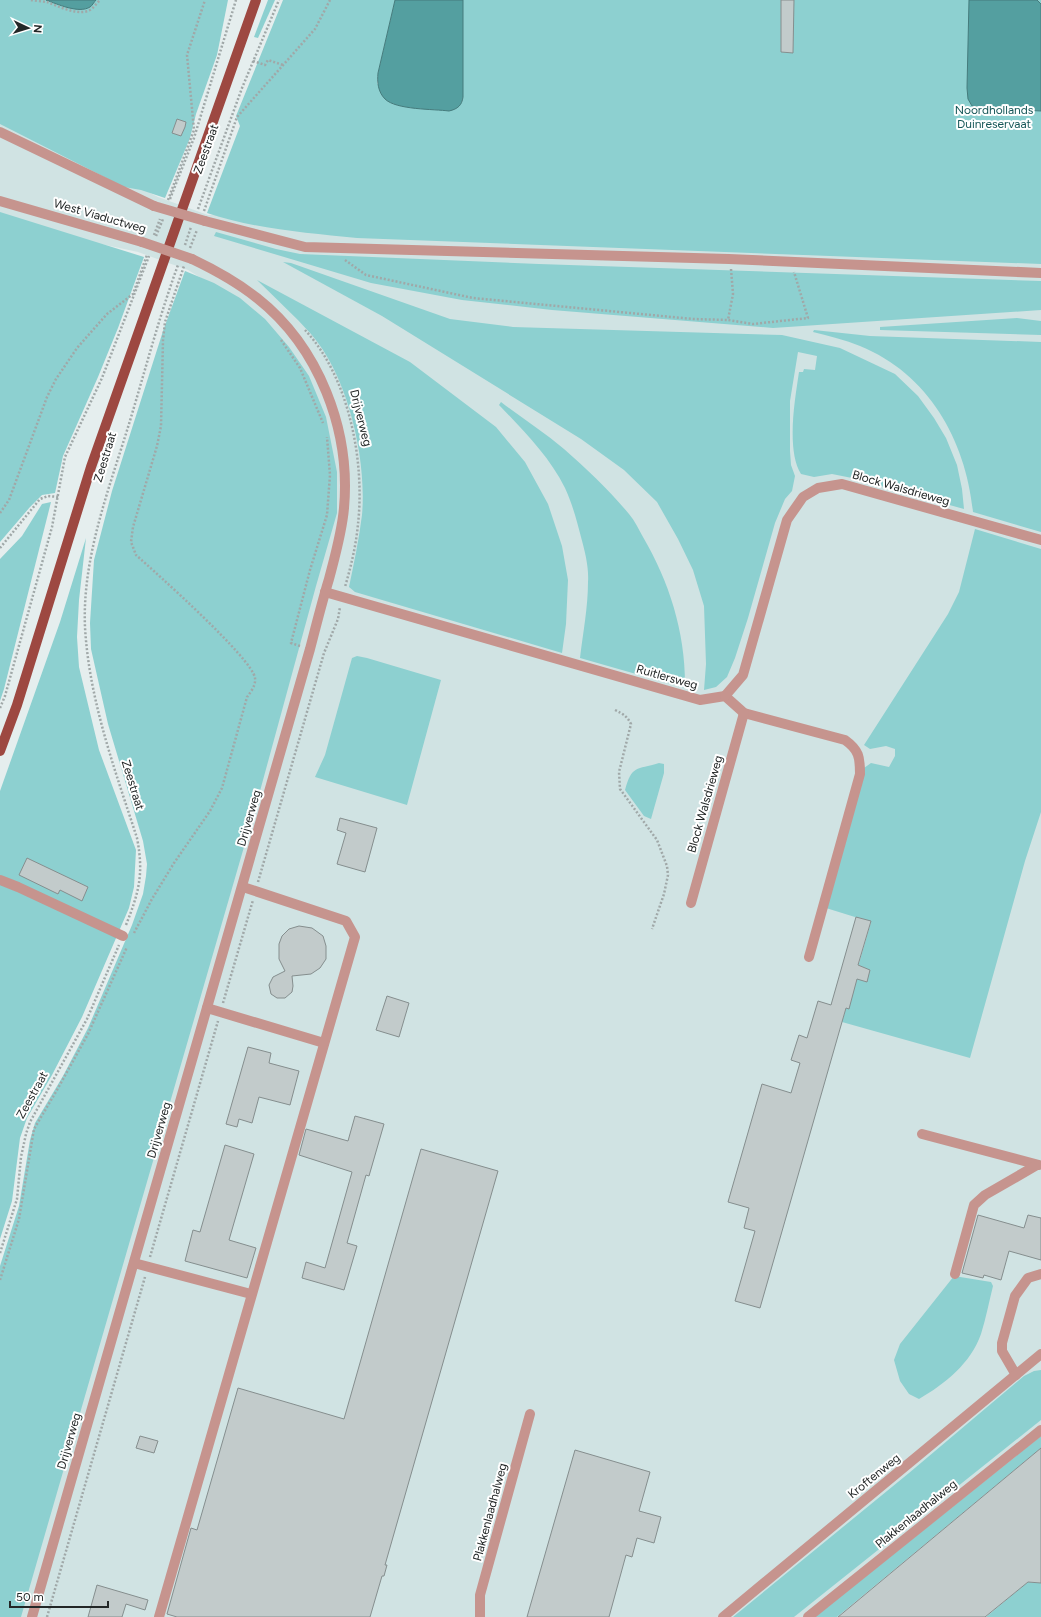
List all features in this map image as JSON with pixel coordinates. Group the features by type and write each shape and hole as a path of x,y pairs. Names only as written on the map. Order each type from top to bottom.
{"main road":[{"name":"Zeestraat","path":"0,750 17,705 91,467 256,0"}],"street":[{"path":"0,132 161,211 305,247 729,258 1041,273"},
{"name":"West Viaductweg","path":"0,201 149,242 189,258"},
{"name":"Drijverweg","path":"32,1617 243,887 310,649 341,527 344,508 345,486 342,447 329,401 310,358 299,342 275,314 257,298 227,277 189,258"},
{"name":"Block Walsdrieweg","path":"725,696 743,675 787,520 803,497 818,488 842,484 1041,540"},
{"name":"Ruitlersweg","path":"325,592 700,700 725,696"},
{"path":"725,696 744,713 845,740 854,746 860,759 860,774 810,957"},
{"name":"Block Walsdrieweg","path":"691,903 744,713"},
{"path":"0,880 25,890 128,939"},
{"path":"159,1617 355,937 346,921 243,887"},
{"path":"207,1008 324,1042"},
{"path":"922,1134 1039,1165"},
{"path":"955,1274 974,1205 985,1195 1039,1165"},
{"path":"134,1263 251,1294"},
{"path":"1016,1375 1002,1351 1002,1343 1015,1296 1028,1278 1041,1274"},
{"name":"Kroftenweg","path":"722,1617 1041,1354"},
{"name":"Plakkenlaadhalweg","path":"480,1617 480,1595 530,1414"},
{"name":"Plakkenlaadhalweg","path":"808,1617 1041,1430"}],"path":[{"path":"31,0 47,2 64,9 78,11 87,11 100,0"},
{"name":"Zeestraat","path":"205,0 187,55 194,130 167,206 194,138 236,0"},
{"name":"Zeestraat","path":"196,215 253,60 279,0"},
{"path":"0,1280 19,1219 34,1129 88,1034 128,939 174,863 210,811 222,788 247,697 253,687 255,678 251,669 198,612 136,555 130,542 137,512 157,446 161,426 164,322 189,258 237,117 315,29 330,0"},
{"path":"253,60 265,65 268,60 283,65"},
{"path":"149,242 161,211"},
{"path":"182,253 193,223"},
{"path":"326,248 366,274 473,298 677,318 728,320 753,324 808,318 792,262"},
{"path":"0,513 9,500 47,397 56,379 77,348 107,314 133,294 150,249 102,378 65,457 59,497 52,527 5,696 0,708"},
{"path":"728,320 733,294 729,258"},
{"name":"Zeestraat","path":"0,1253 17,1199 21,1157 30,1122 87,1019 128,939 138,892 141,868 137,838 106,742 88,664 85,626 86,594 90,561 101,516 171,282 179,260"},
{"name":"Drijverweg","path":"47,1617 324,654 338,619 342,596 351,565 358,524 360,493 356,453 347,408 328,361 303,327"},
{"path":"279,337 300,368 326,428"},
{"path":"324,654 291,643 310,570 327,515 330,475 326,436"},
{"path":"0,548 40,499 48,496 59,497"},
{"path":"615,710 628,718 631,724 620,772 620,790 656,840 667,866 668,875 652,929"}],"shaded area":[{"path":"46,0 96,0 90,7 85,9 74,9"},
{"path":"395,0 463,0 463,97 461,104 455,109 449,111 416,108 390,103 385,99 379,90 378,73"},
{"path":"969,0 1037,0 1041,4 1041,111 998,111 972,106 968,99 967,88"},
{"path":"0,116 158,197 208,215 225,214 1041,262 1041,1617 13,1617 82,1382 232,297 188,270 138,252 64,236 0,218"}],"green space":[{"path":"0,0 46,0 66,7 90,7 96,0 228,0 217,55 196,114 190,138 165,198 141,190 124,187 0,124"},
{"path":"268,0 275,0 258,38 254,37"},
{"name":"Noordhollands Duinreservaat","path":"283,0 395,0 377,83 393,104 449,111 462,102 463,97 463,0 1041,0 1041,264 357,238 262,227 207,213 240,126 236,116"},
{"path":"0,212 144,257 118,328 63,456 55,493 42,495 0,542"},
{"path":"216,232 276,249 300,254 539,264 1041,281 1041,310 773,328 552,310 462,300 371,283 214,236"},
{"path":"283,262 291,263 450,319 513,327 782,335 840,348 895,374 918,396 946,438 957,465 964,509 852,478 832,474 814,477 801,474 796,464 793,438 793,424 799,372 803,372 804,369 815,370 817,356 798,352 790,401 790,451 791,465 795,476 792,491 785,499 775,523 748,618 727,677 716,687 704,690 706,664 704,606 693,570 678,539 657,502 624,470 581,439 382,316"},
{"path":"185,271 214,283 240,298 265,319 289,347 309,376 326,417 337,472 337,513 257,802 21,1617 0,1617 0,1266 19,1206 30,1140 35,1123 63,1076 88,1028 132,925 143,894 146,876 147,864 143,841 108,724 91,649 90,623 94,560 112,491 163,331"},
{"path":"257,280 410,362 496,427 525,462 548,504 562,546 568,580 566,624 562,653 355,592 349,587 361,524 363,493 358,444 345,395 324,352 311,334"},
{"path":"1017,318 1041,321 1041,335 880,330 880,327"},
{"path":"814,330 870,336 1041,342 1041,532 973,512 969,486 962,460 940,413 924,392 906,374 884,358 860,346 813,332"},
{"path":"501,402 549,437 590,472 622,505 633,520 653,555 674,610 683,649 685,688 580,658 588,591 588,576 585,554 574,512 559,476 535,444 499,405"},
{"path":"51,502 0,701 0,559 22,536 42,504"},
{"path":"975,529 1041,549 1041,812 1025,861 970,1058 842,1022 871,922 826,908 864,768 871,763 889,767 895,756 895,749 886,746 870,749 864,745 948,614 959,592"},
{"path":"86,538 79,600 77,637 79,667 99,750 136,850 134,887 129,908 82,1017 52,1075 27,1118 20,1138 12,1201 0,1239 0,791 60,622"},
{"path":"357,656 441,680 407,805 315,777 325,755 352,658"},
{"path":"659,763 664,764 664,773 651,819 644,816 625,790 633,772 640,768"},
{"path":"954,1276 991,1282 993,1286 983,1328 977,1345 956,1372 938,1387 919,1399 909,1394 900,1381 894,1360 900,1344"},
{"path":"1041,1370 1041,1420 794,1617 733,1617 909,1473 1024,1376 1034,1371"},
{"path":"1041,1436 1041,1448 837,1617 815,1617"},
{"path":"1028,1582 1041,1583 1041,1617 986,1617"}],"building":[{"path":"781,0 794,0 793,53 781,52"},
{"path":"177,119 186,122 181,136 172,133"},
{"path":"340,818 377,828 365,872 337,864 346,833 337,830"},
{"path":"27,858 88,887 82,901 60,890 58,894 19,875"},
{"path":"856,917 871,921 858,965 870,970 867,982 857,979 849,1009 846,1008 760,1308 735,1301 755,1231 744,1228 749,1208 728,1202 762,1084 791,1093 800,1063 791,1060 799,1035 807,1038 818,1001 831,1005"},
{"path":"299,926 312,928 323,936 326,946 326,959 320,968 311,974 292,976 292,992 285,998 277,998 271,994 269,985 273,977 285,971 279,959 279,944 282,936 289,929"},
{"path":"387,996 409,1003 399,1037 376,1030"},
{"path":"248,1047 271,1053 269,1063 299,1071 290,1105 259,1097 252,1123 239,1119 237,1127 226,1124"},
{"path":"355,1116 384,1124 369,1176 366,1175 347,1243 357,1246 344,1290 302,1278 306,1262 325,1268 352,1172 299,1155 306,1129 348,1141"},
{"path":"225,1145 254,1154 229,1240 256,1248 247,1278 185,1261 193,1230 200,1232"},
{"path":"421,1149 498,1171 385,1565 387,1565 384,1576 382,1576 370,1617 177,1617 167,1614 191,1528 197,1530 238,1388 344,1419"},
{"path":"978,1215 1024,1228 1028,1215 1041,1218 1041,1260 1009,1251 1001,1280 984,1275 983,1278 962,1273"},
{"path":"140,1436 158,1441 154,1453 136,1448"},
{"path":"1041,1448 1041,1583 1028,1582 985,1617 838,1617"},
{"path":"575,1450 650,1472 639,1511 661,1517 654,1543 637,1538 632,1557 626,1555 609,1617 527,1617"},
{"path":"97,1585 148,1600 145,1610 126,1604 122,1617 88,1617"}]}
